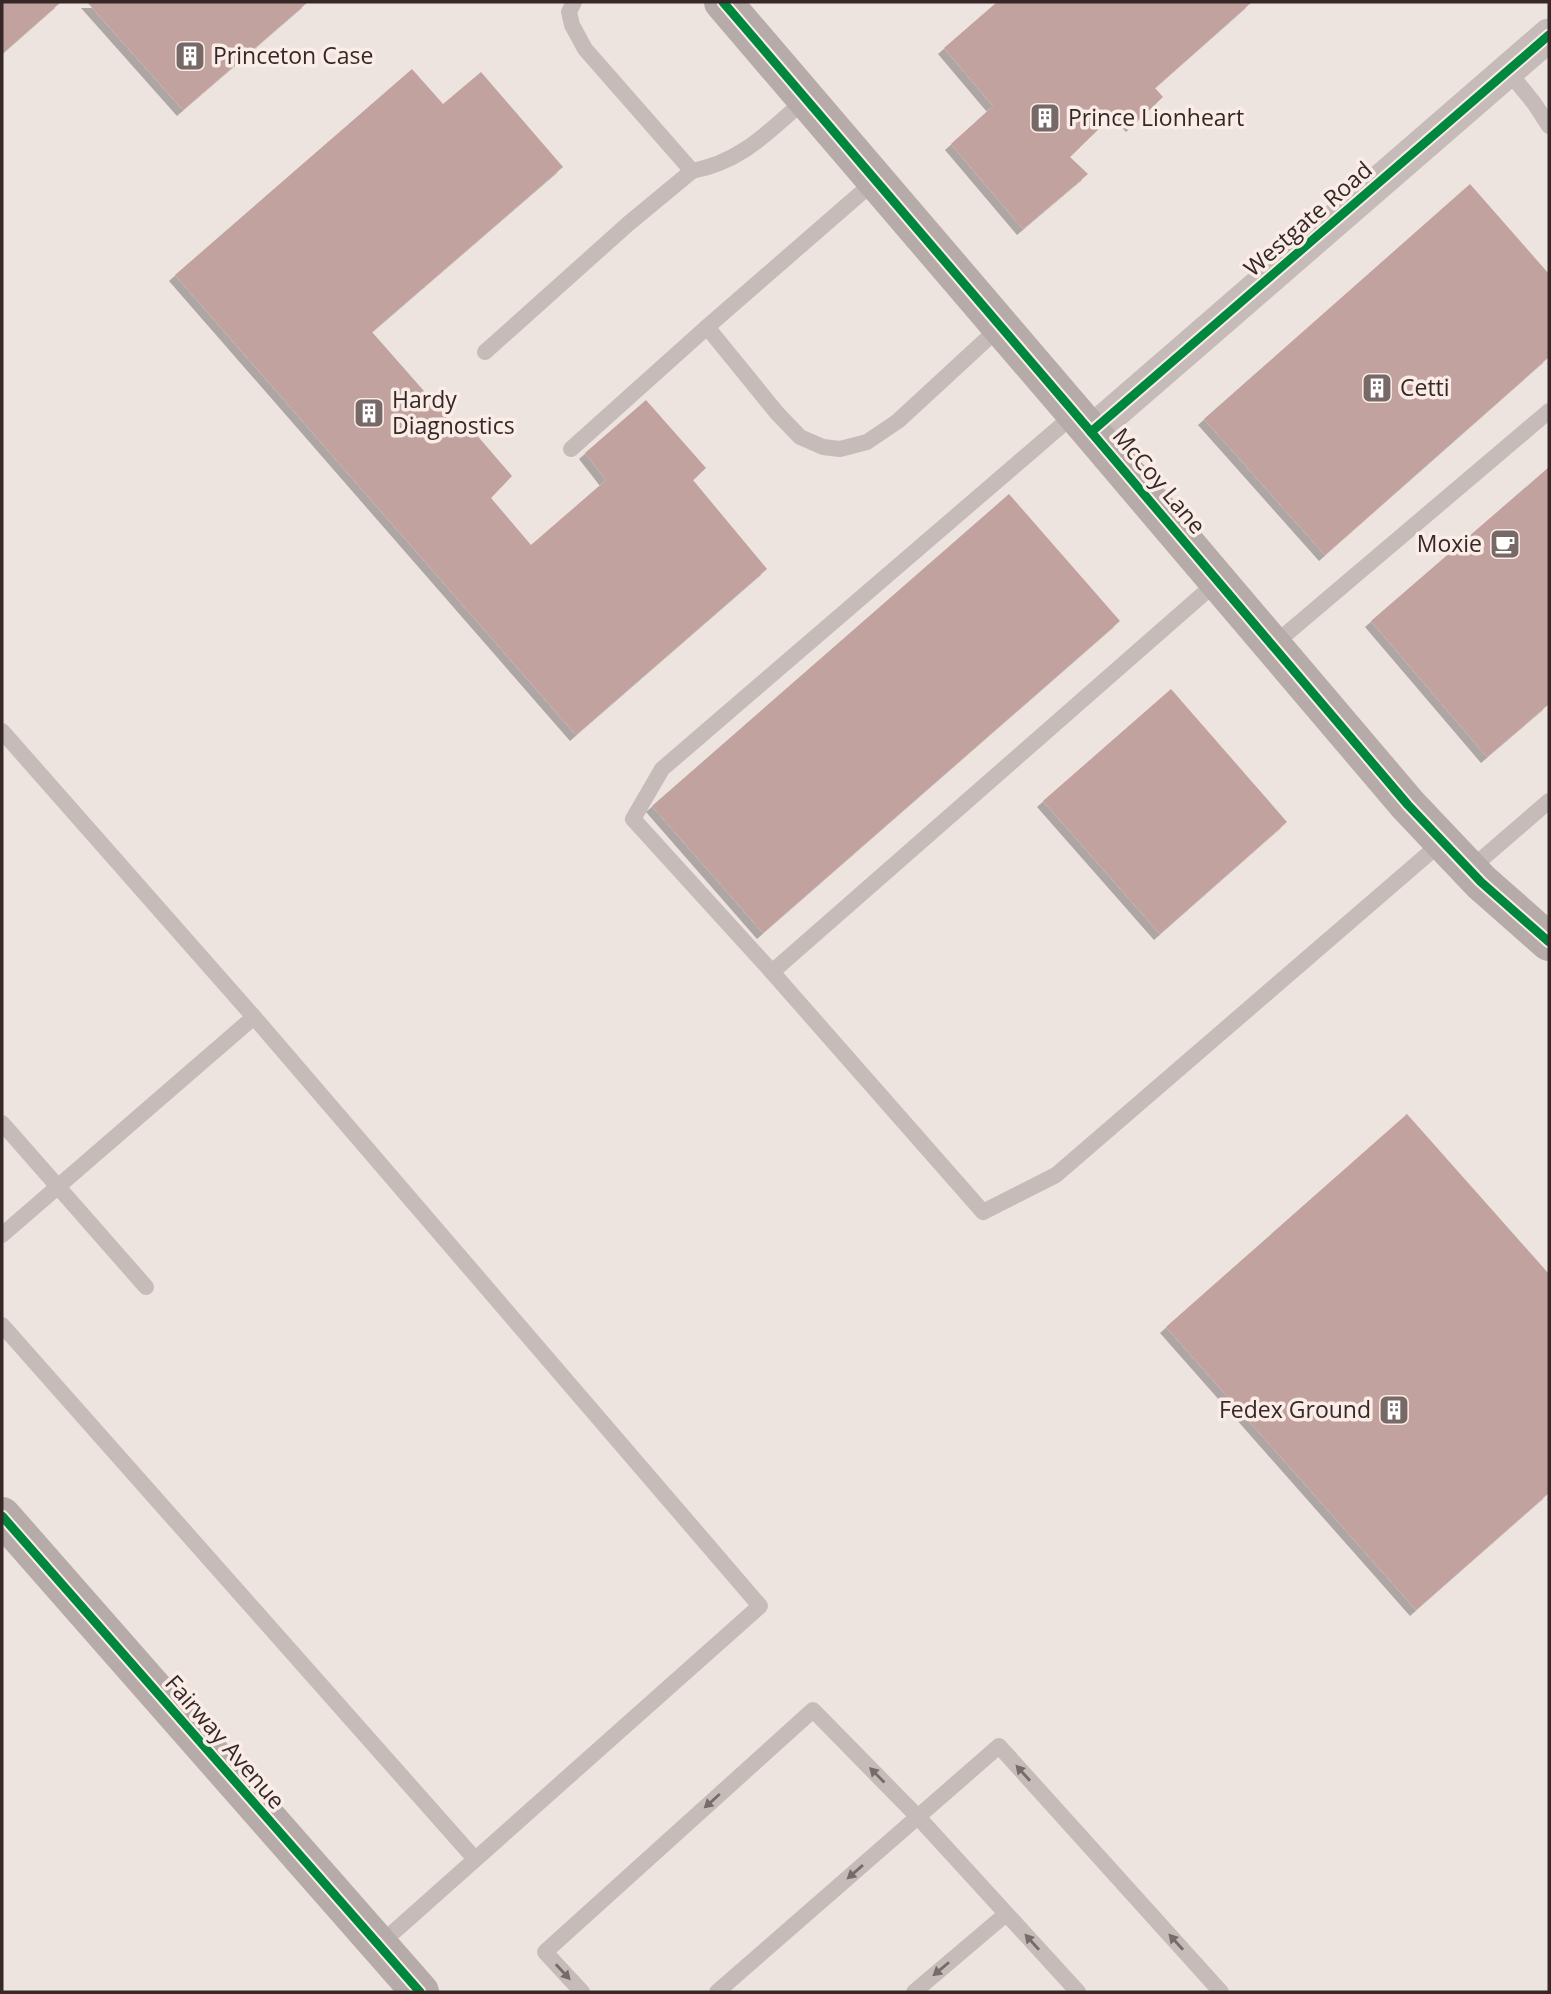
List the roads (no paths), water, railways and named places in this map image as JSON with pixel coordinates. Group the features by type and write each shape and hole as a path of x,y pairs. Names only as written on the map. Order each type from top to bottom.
{"street":[{"name":"McCoy Lane","path":"723,2 1408,805 1469,870 1549,942"},
{"name":"Westgate Road","path":"1084,422 1549,35"},
{"name":"Fairway Avenue","path":"2,1516 420,1992"}],"lane":[{"path":"574,2 569,12 572,25 585,49 692,171"},
{"path":"1507,71 1549,126"},
{"path":"485,352 628,224 692,171 708,169 744,152 806,99"},
{"path":"571,449 876,180"},
{"path":"707,327 800,437 822,447 841,449 867,442 898,421 1001,326"},
{"path":"1272,646 1549,411"},
{"path":"1084,422 662,769 633,819 983,1212 1056,1175 1442,842"},
{"path":"772,972 1218,581"},
{"path":"2,731 254,1017 760,1605 379,1945"},
{"path":"1469,870 1549,801"},
{"path":"2,1235 254,1017"},
{"path":"2,1123 146,1287"},
{"path":"2,1325 475,1859"},
{"path":"582,1992 545,1952 813,1710 918,1817 1078,1992"},
{"path":"717,1992 999,1746 1221,1992"},
{"path":"914,1992 1006,1914"}],"place":[{"name":"Princeton Case","path":"190,56"},
{"name":"Prince Lionheart","path":"1045,118"},
{"name":"Cetti","path":"1377,388"},
{"name":"Hardy Diagnostics","path":"369,413"},
{"name":"Moxie","path":"1505,544"},
{"name":"Fedex Ground","path":"1394,1410"}]}
